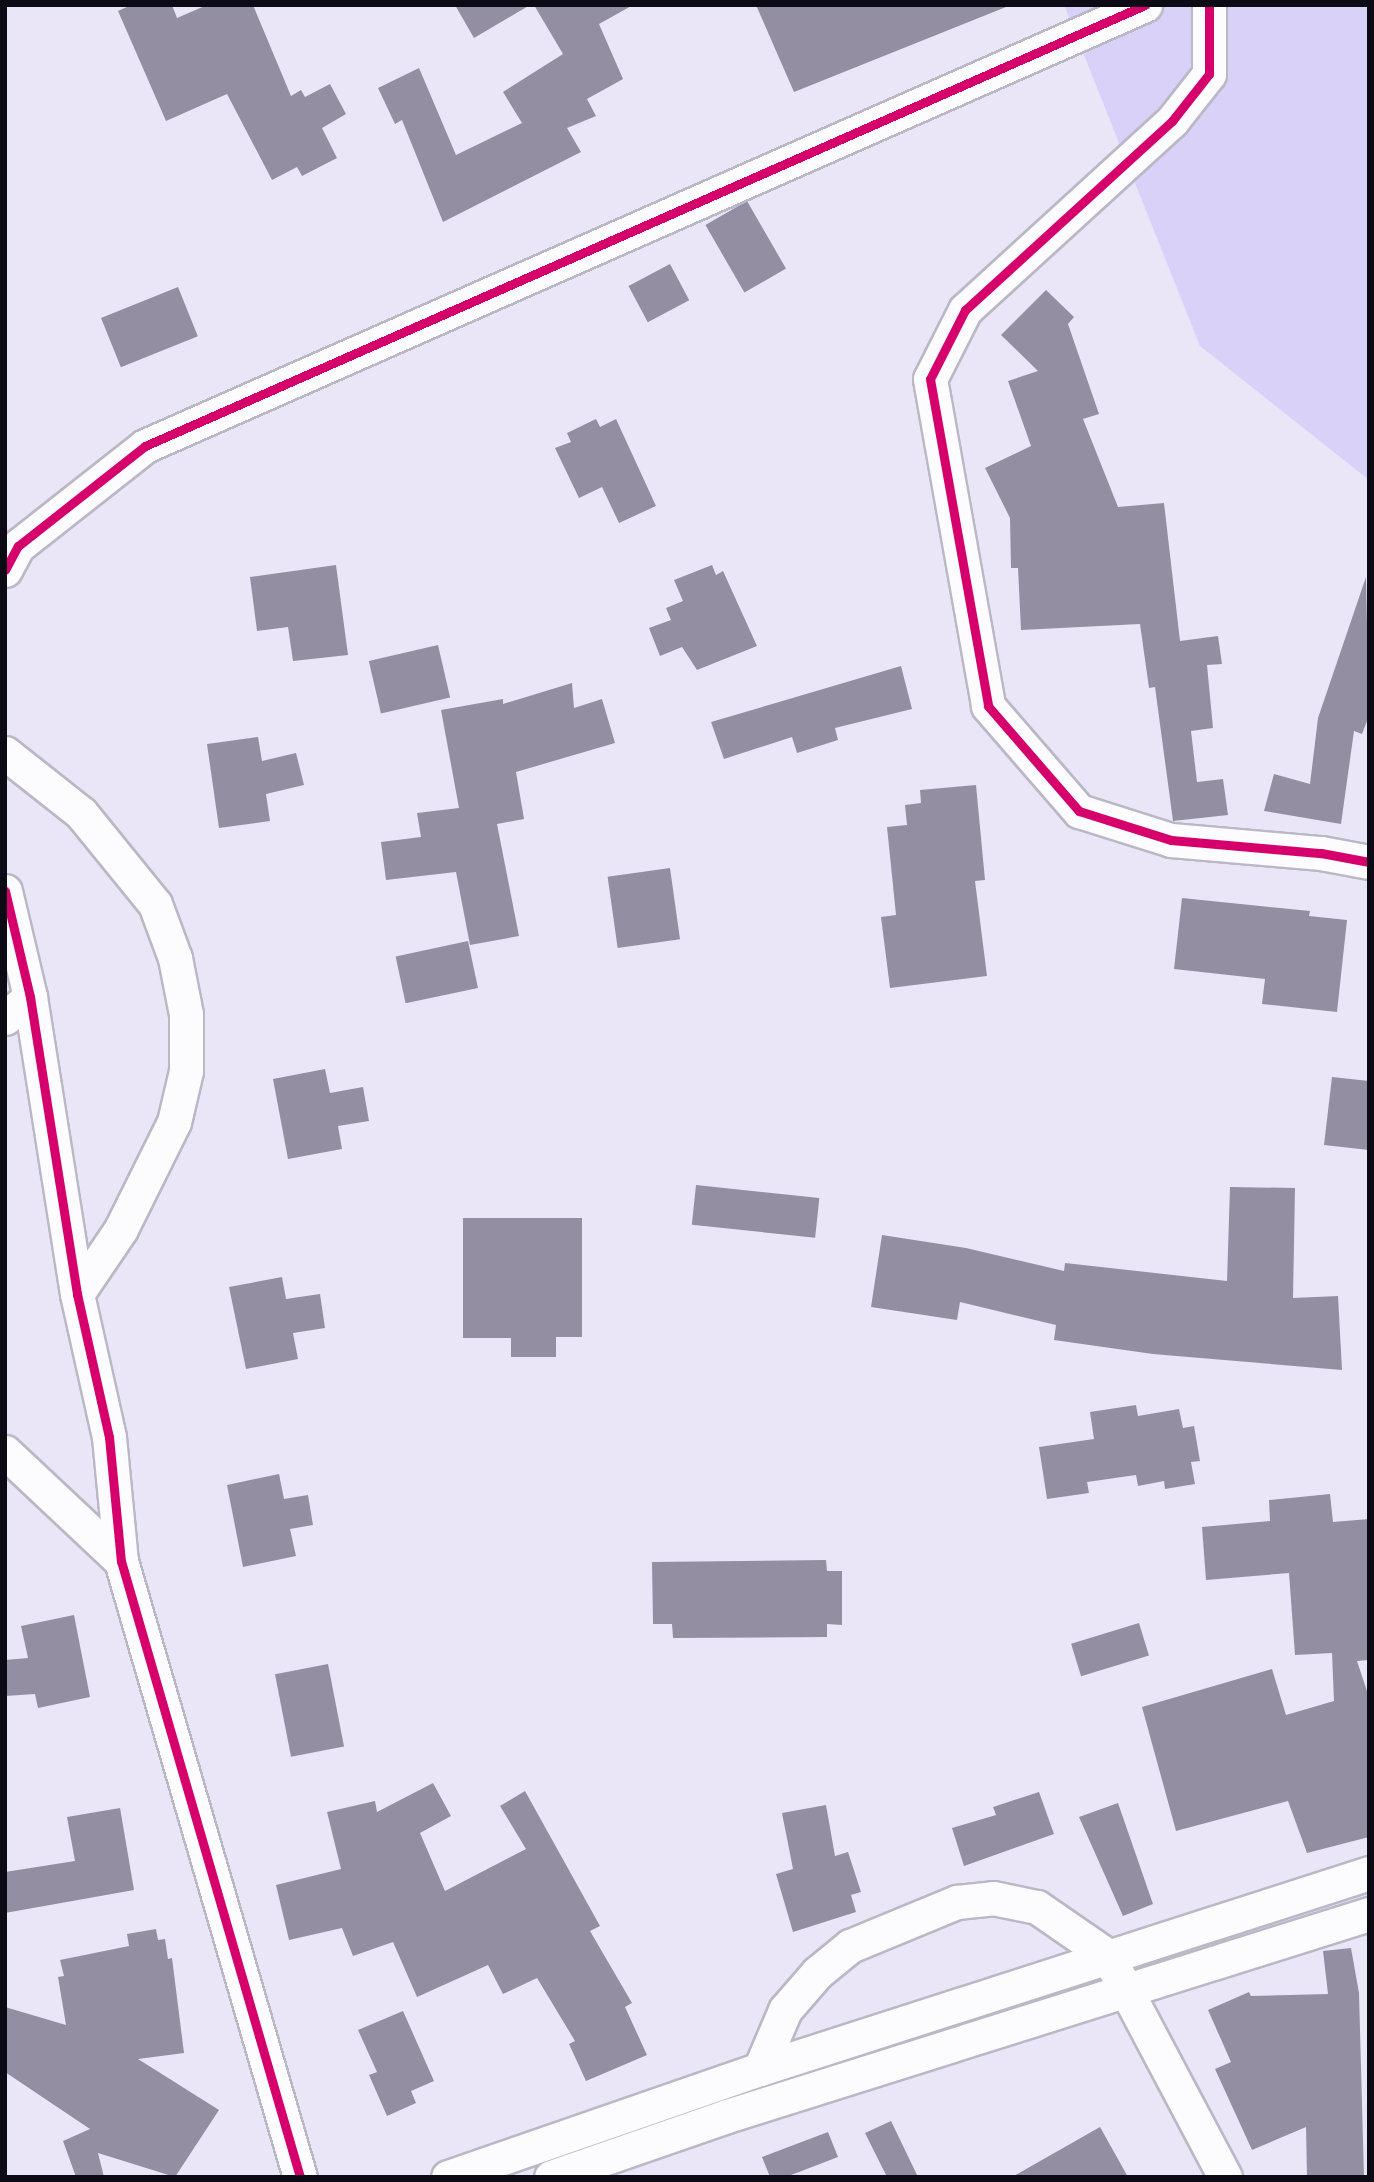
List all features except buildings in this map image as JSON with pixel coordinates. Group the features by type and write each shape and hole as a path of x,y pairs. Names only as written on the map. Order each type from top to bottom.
{"street":[{"path":"5,569 18,547 145,446 1145,5"},
{"path":"1209,5 1209,74 1172,121 965,310 930,379 988,706 1079,811 1171,840 1321,853 1369,862"},
{"path":"5,753 81,813 155,904 175,958 186,1014 186,1071 174,1122 121,1229 77,1294"},
{"path":"5,891 17,1008 109,1437 121,1561 300,2177"},
{"path":"5,1452 121,1561"},
{"path":"448,2177 760,2069 1369,1873"},
{"path":"760,2069 785,2010 817,1973 850,1947 957,1902 993,1898 1037,1908 1108,1956 1129,1990 1225,2177"},
{"path":"551,2177 727,2116 1369,1914"}],"shaded area":[{"path":"1064,5 1369,5 1369,480 1200,346"}],"cycle path":[{"path":"5,570 18,546 145,446 1145,5"},
{"path":"1209,5 1209,74 1172,121 965,310 930,379 988,706 1079,811 1171,840 1321,853 1369,862"},
{"path":"5,891 30,997 77,1294 109,1437 121,1561 300,2177"}]}
